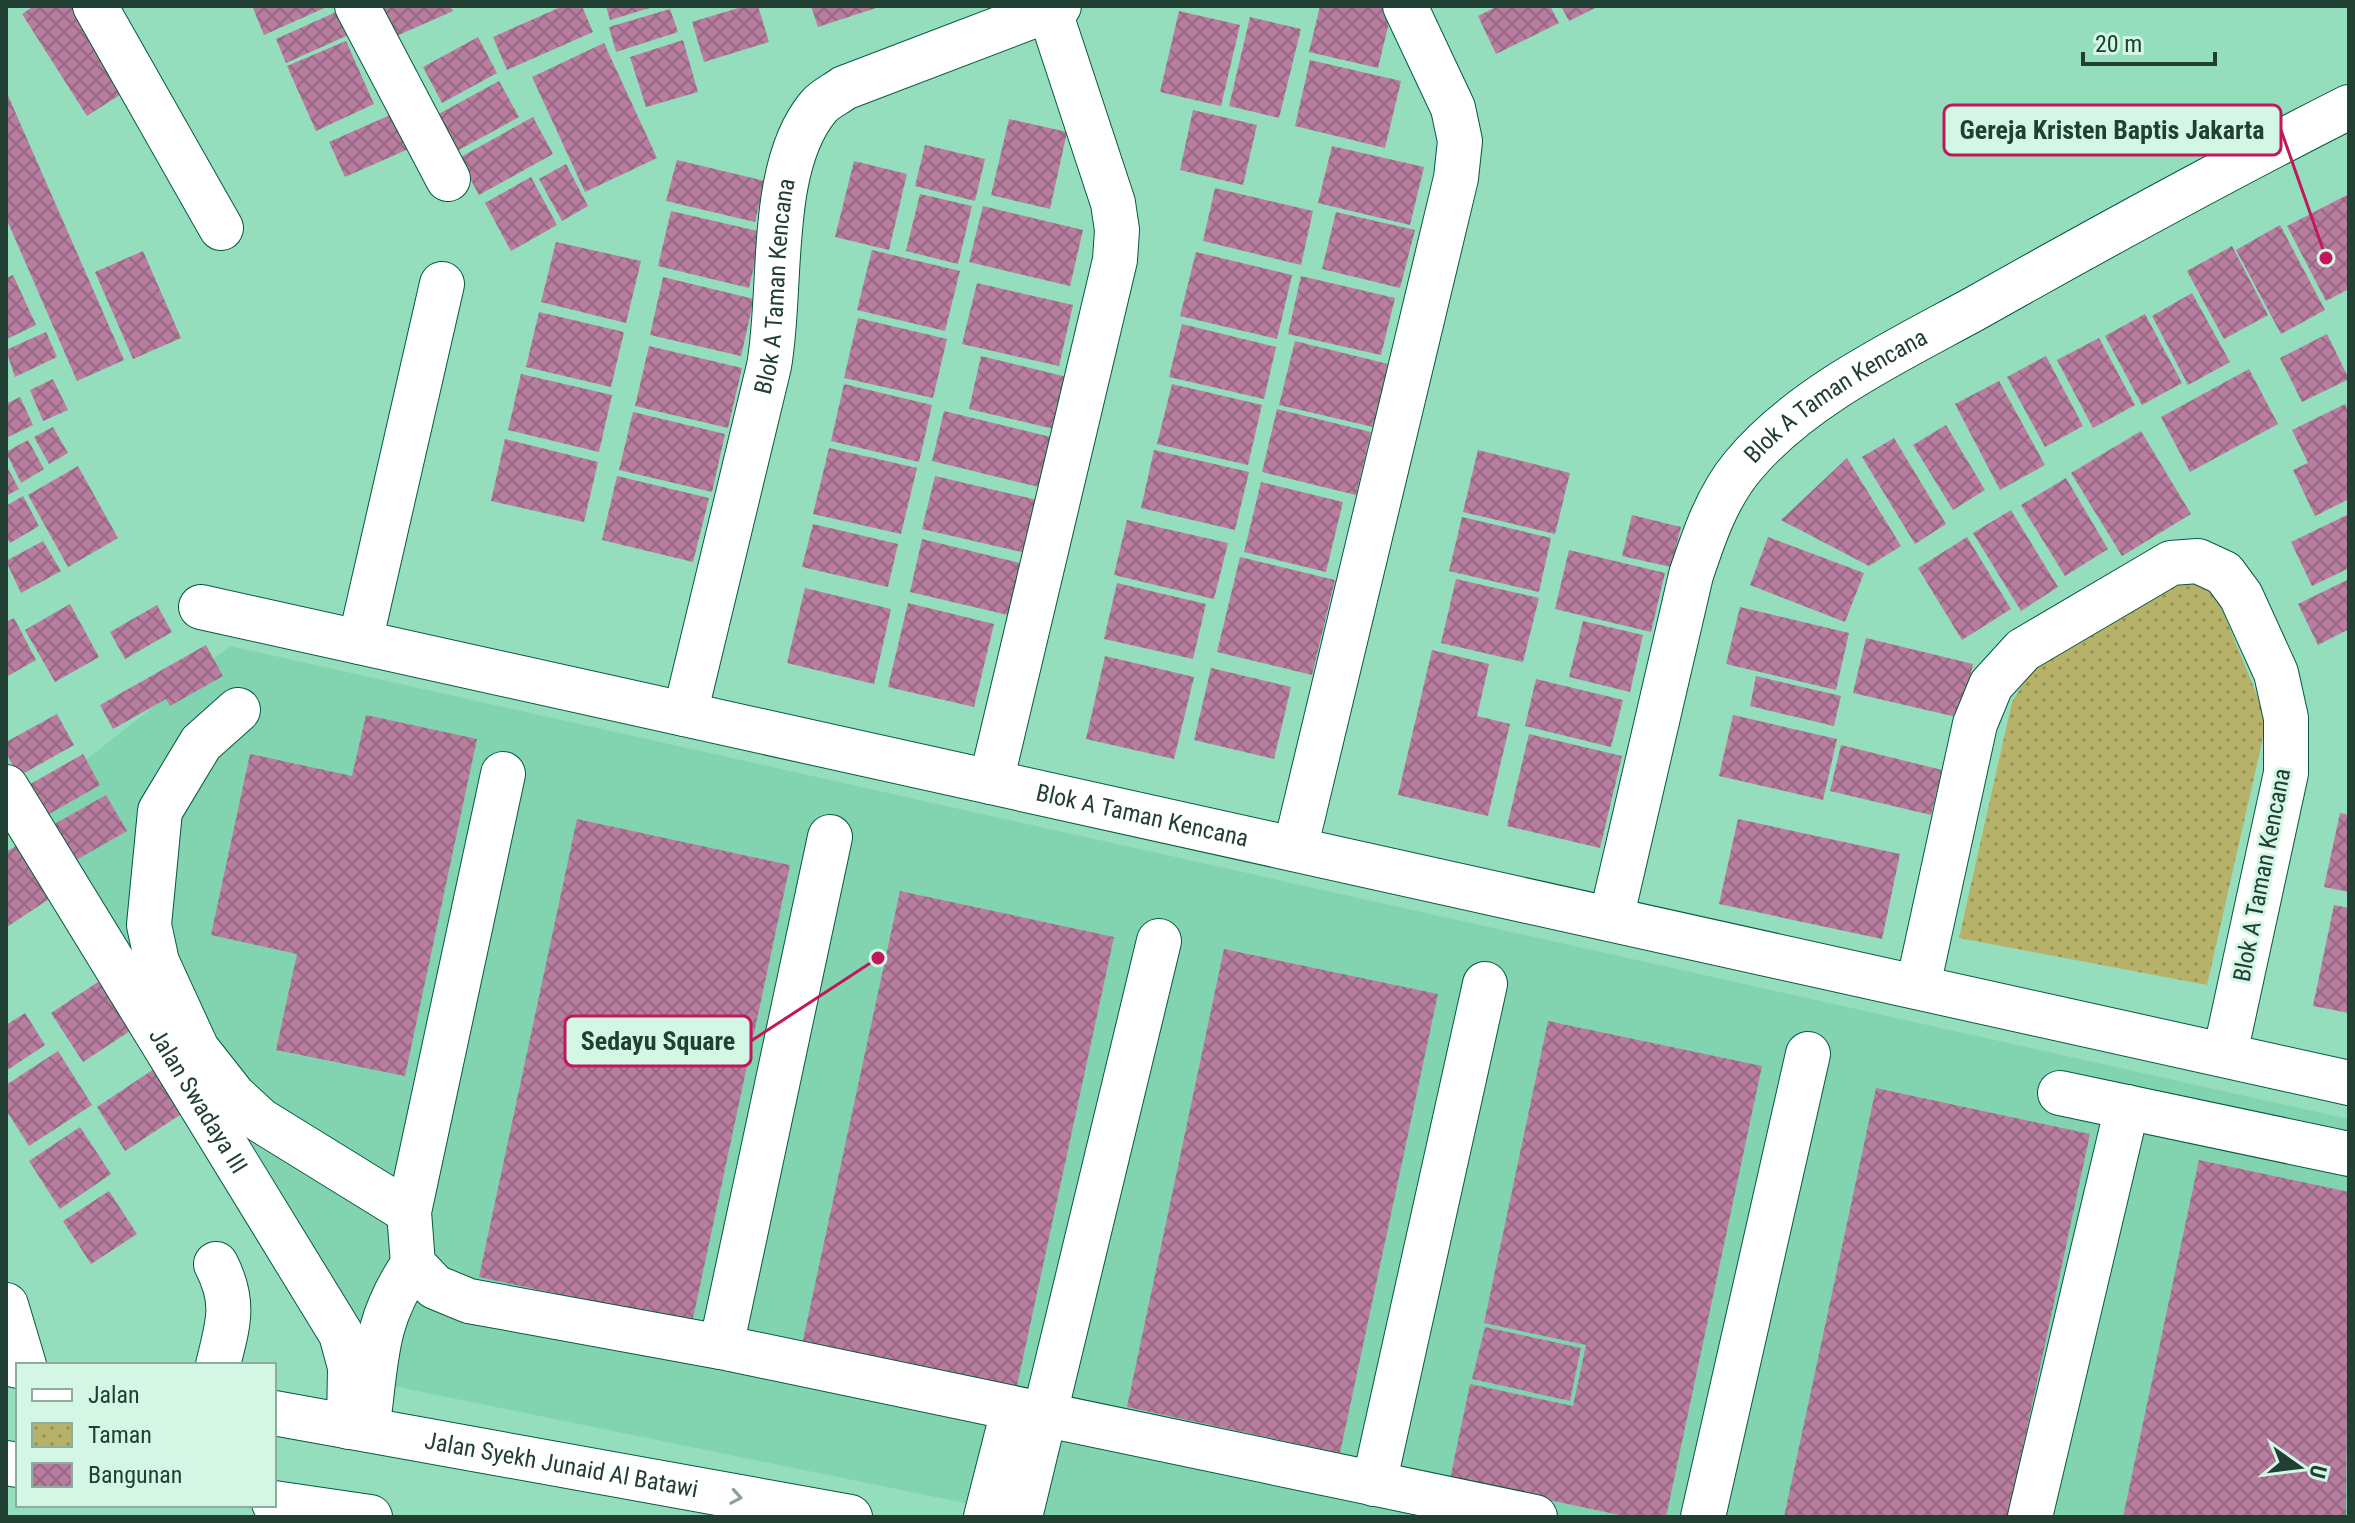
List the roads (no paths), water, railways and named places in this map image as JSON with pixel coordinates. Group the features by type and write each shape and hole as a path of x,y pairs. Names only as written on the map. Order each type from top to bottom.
{"main road":[{"path":"95,6 221,228"},
{"path":"357,6 448,179"},
{"path":"1295,849 1456,178 1460,141 1453,108 1405,6"},
{"name":"Blok A Taman Kencana","path":"685,714 769,366 776,326 781,212 801,132 820,104 844,88 1054,8 1113,203 1117,230 1115,260 991,782"},
{"name":"Blok A Taman Kencana","path":"1611,919 1691,575 1709,520 1742,467 1777,431 1863,371 2186,189 2349,107"},
{"path":"360,642 442,284"},
{"name":"Blok A Taman Kencana","path":"1918,986 1975,724 1991,685 2023,650 2171,563 2198,561 2224,573 2241,596 2276,673 2286,718 2286,773 2225,1054"},
{"name":"Blok A Taman Kencana","path":"201,607 2349,1083"},
{"path":"238,710 201,743 160,811 149,925 157,962 197,1049 234,1096 260,1120 409,1212"},
{"path":"358,1428 390,1298 413,1264 409,1212 503,774"},
{"name":"Jalan Swadaya III","path":"6,787 341,1334 350,1367 358,1428"},
{"path":"721,1347 830,837"},
{"path":"986,1517 1029,1413 1159,941"},
{"path":"1374,1484 1485,984"},
{"path":"1703,1517 1808,1054"},
{"path":"2060,1093 2349,1154"},
{"path":"2030,1517 2127,1107"},
{"path":"216,1264 228,1287 230,1314 218,1363"},
{"path":"413,1264 435,1287 469,1301 721,1347 1535,1517"},
{"path":"6,1305 23,1363"},
{"name":"Jalan Syekh Junaid Al Batawi","path":"276,1413 850,1517"},
{"path":"1020,1517 1029,1413"},
{"path":"276,1503 370,1517"}],"place":[{"name":"Gereja Kristen Baptis Jakarta","path":"2326,258"},
{"name":"Sedayu Square","path":"878,958"}]}
